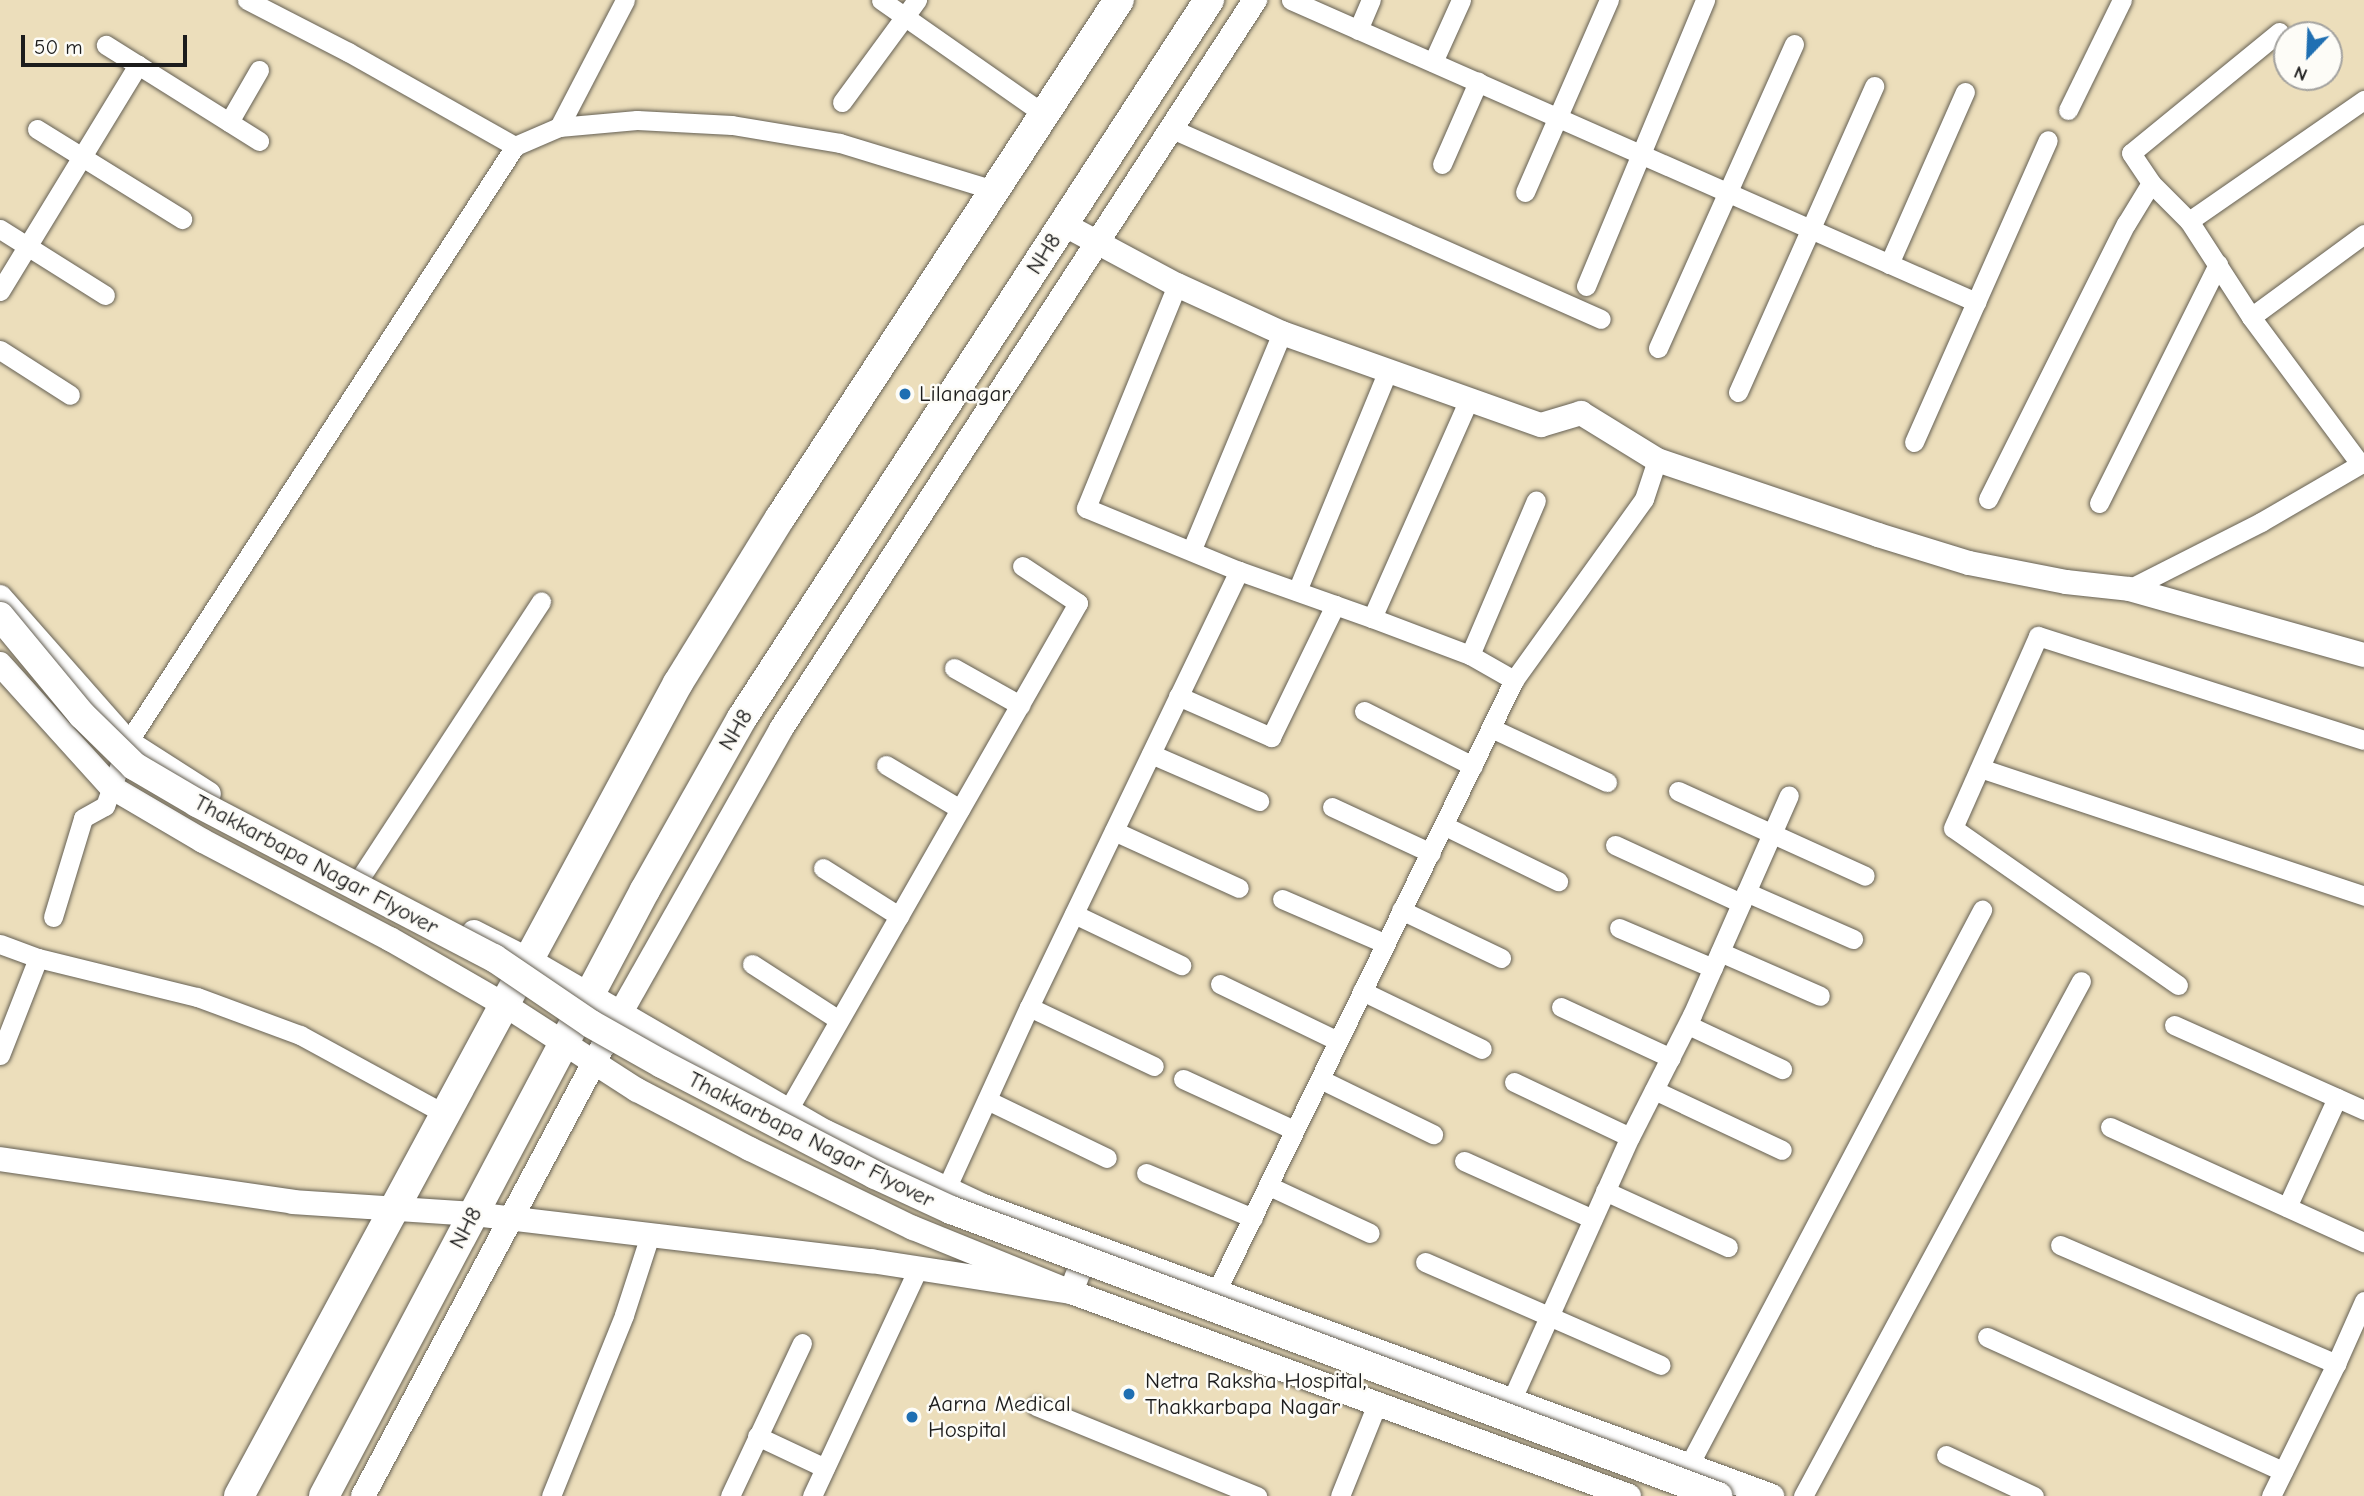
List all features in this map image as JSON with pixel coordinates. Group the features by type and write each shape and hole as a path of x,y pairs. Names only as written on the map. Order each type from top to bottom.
{"main road":[{"path":"239,1496 678,683 780,518 1119,0"},
{"name":"NH8","path":"324,1496 589,996 742,718 1209,0"},
{"name":"Thakkarbapa Nagar Flyover","path":"0,617 82,715 134,766 197,803 494,958 591,1024 638,1051 875,1175 989,1224 1718,1496"},
{"name":"Thakkarbapa Nagar Flyover","path":"0,640 71,725 124,778 190,816 486,971 583,1036 654,1077 869,1189 971,1234 1673,1496"}],"street":[{"path":"247,0 348,52 515,146"},
{"path":"559,127 625,0"},
{"path":"881,0 1044,114"},
{"path":"842,102 917,0"},
{"path":"363,1496 620,1014 782,729 1255,0"},
{"path":"1291,0 1976,302"},
{"path":"1358,30 1371,0"},
{"path":"1433,62 1461,0"},
{"path":"1525,192 1609,0"},
{"path":"1587,286 1705,0"},
{"path":"2068,110 2122,0"},
{"path":"2129,589 2261,522 2362,463 2251,317 2189,221 2151,183 2131,153 2273,37"},
{"path":"1658,348 1794,44"},
{"path":"106,45 259,141"},
{"path":"0,291 138,65"},
{"path":"229,122 259,70"},
{"path":"1442,164 1478,82"},
{"path":"1738,392 1874,86"},
{"path":"1889,264 1965,92"},
{"path":"2189,221 2364,100"},
{"path":"53,917 83,818 105,806 128,742 515,146 559,127 637,120 732,125 840,144 995,190"},
{"path":"1170,128 1601,319"},
{"path":"37,129 182,219"},
{"path":"1914,442 2048,140"},
{"path":"1988,499 2126,224 2151,183"},
{"path":"1063,224 1177,285 1282,333 1541,425 1581,413 1657,460 1969,563 2066,582 2129,589 2364,655"},
{"path":"0,229 105,295"},
{"path":"2251,317 2364,234"},
{"path":"2099,503 2218,264"},
{"path":"1177,285 1086,508 1192,549 1239,571 1470,655 1514,680"},
{"path":"1192,549 1282,333"},
{"path":"0,350 70,395"},
{"path":"1297,591 1388,370"},
{"path":"1372,618 1469,399"},
{"path":"1216,1292 1514,680 1644,499 1657,460"},
{"path":"1470,655 1536,500"},
{"path":"788,1110 1078,603 1022,566"},
{"path":"946,1189 1029,1007 1239,571"},
{"path":"0,597 128,742 199,789 529,960 826,1132 946,1189 1088,1247 1512,1399 1772,1496"},
{"path":"362,875 541,601"},
{"path":"1178,696 1271,737 1335,605"},
{"path":"2178,985 1953,828 2038,636 2364,740"},
{"path":"0,664 111,787 203,841 390,939 505,1005 636,1090 762,1156 913,1228 1071,1292 1629,1496"},
{"path":"954,668 1020,705"},
{"path":"1364,710 1473,766"},
{"path":"1491,728 1607,782"},
{"path":"1150,754 1259,801"},
{"path":"886,765 960,809"},
{"path":"1980,768 2364,896"},
{"path":"1678,791 1865,876"},
{"path":"1512,1399 1630,1137 1688,1025 1789,795"},
{"path":"1332,807 1431,853"},
{"path":"1445,826 1558,881"},
{"path":"1114,831 1239,888"},
{"path":"1615,845 1743,898 1853,939"},
{"path":"823,868 899,916"},
{"path":"1282,899 1384,943"},
{"path":"1401,910 1501,958"},
{"path":"1689,1465 1982,910"},
{"path":"1074,914 1181,965"},
{"path":"1619,928 1820,996"},
{"path":"0,944 38,958 197,997 300,1035 444,1114"},
{"path":"0,1055 38,958"},
{"path":"752,964 839,1020"},
{"path":"1803,1496 2081,981"},
{"path":"1220,984 1338,1041"},
{"path":"1362,991 1482,1049"},
{"path":"1029,1007 1154,1066"},
{"path":"1561,1007 1671,1058"},
{"path":"1688,1025 1782,1069"},
{"path":"2174,1025 2364,1110"},
{"path":"1182,1079 1294,1130"},
{"path":"1320,1079 1433,1134"},
{"path":"1514,1082 1630,1137"},
{"path":"1654,1090 1782,1150"},
{"path":"2287,1208 2337,1098"},
{"path":"987,1100 1107,1158"},
{"path":"2110,1127 2364,1242"},
{"path":"0,1159 293,1202 474,1214 918,1269 1071,1292"},
{"path":"1464,1161 1592,1219"},
{"path":"1146,1173 1253,1218"},
{"path":"1269,1186 1370,1233"},
{"path":"1605,1191 1728,1247"},
{"path":"551,1496 624,1315 650,1235"},
{"path":"2060,1245 2336,1364"},
{"path":"1071,1292 1088,1247"},
{"path":"1425,1262 1661,1365"},
{"path":"812,1496 918,1269"},
{"path":"2271,1496 2364,1301"},
{"path":"1987,1337 2283,1471"},
{"path":"730,1496 802,1343"},
{"path":"1340,1496 1377,1404"},
{"path":"1035,1406 1257,1496"},
{"path":"757,1436 825,1468"},
{"path":"1946,1455 2034,1496"}],"place":[{"name":"Lilanagar","path":"905,394"},
{"name":"Netra Raksha Hospital, Thakkarbapa Nagar","path":"1129,1394"},
{"name":"Aarna Medical Hospital","path":"912,1417"}]}
